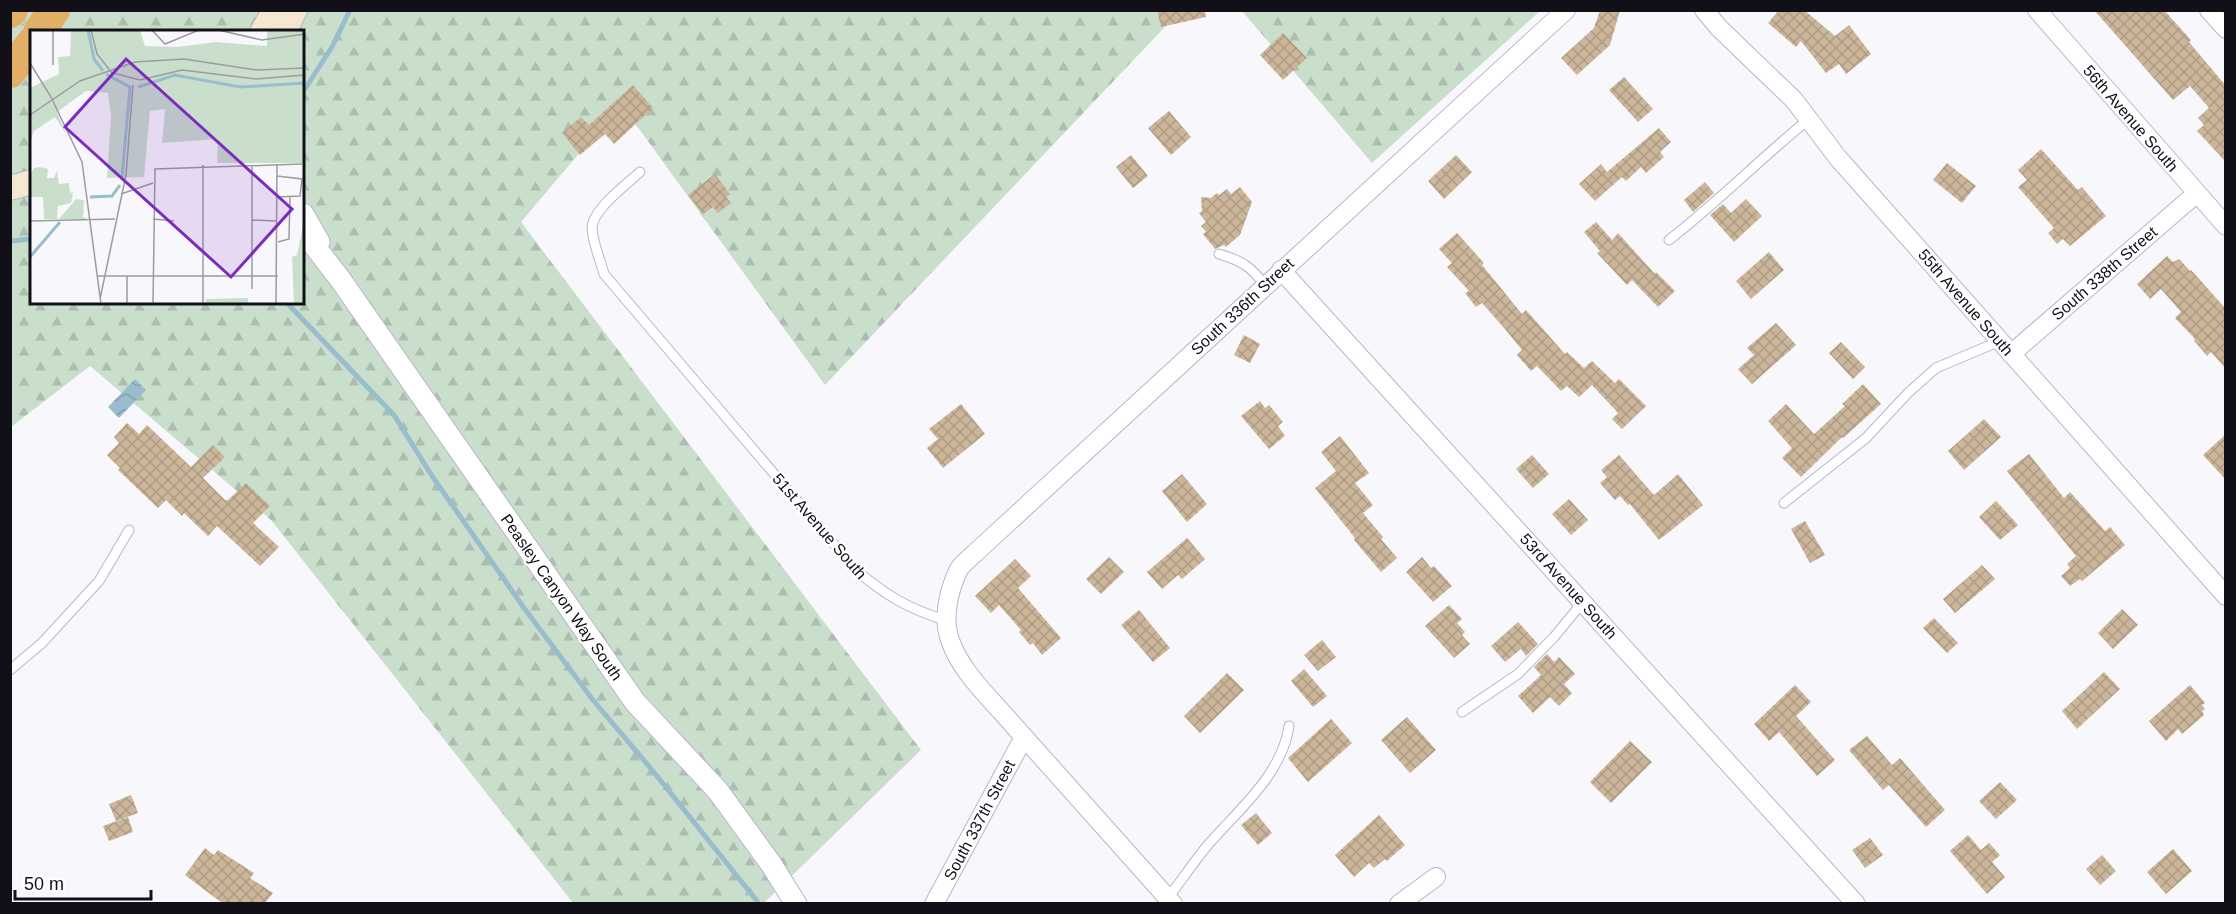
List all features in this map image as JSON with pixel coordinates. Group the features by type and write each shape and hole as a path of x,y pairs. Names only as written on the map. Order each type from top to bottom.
{"highway":[{"path":"40,30 54,10"},
{"path":"10,72 30,45"}],"main road":[{"path":"263,30 275,10"},
{"path":"285,30 295,10"},
{"path":"10,189 30,183"},
{"path":"10,189 30,187"}],"street":[{"name":"South 336th Street","path":"945,620 960,568 975,552 1566,10"},
{"name":"55th Avenue South","path":"1704,10 1719,28 1794,100 1838,158 2226,596"},
{"path":"2209,10 2226,29"},
{"name":"56th Avenue South","path":"2039,11 2226,226"},
{"name":"South 338th Street","path":"2006,347 2196,193"},
{"name":"Peasley Canyon Way South","path":"304,216 340,279"},
{"name":"Peasley Canyon Way South","path":"304,232 340,279 635,702 718,791 796,903"},
{"name":"53rd Avenue South","path":"1281,270 1856,903"},
{"path":"945,620 950,640 972,677 1171,901"},
{"name":"South 337th Street","path":"934,903 1024,737"},
{"path":"1400,903 1436,877"}],"lane":[{"path":"1669,240 1707,210 1809,119"},
{"name":"51st Avenue South","path":"640,172 599,210 593,223 595,245 604,274 856,570 881,591 919,612 945,620"},
{"path":"1219,254 1240,260 1255,272 1265,286"},
{"path":"1784,503 1866,438 1908,393 1936,369 2006,347"},
{"path":"10,670 42,643 99,581 129,530"},
{"path":"1462,712 1518,674 1554,638 1583,602"},
{"path":"1171,901 1206,847 1274,768 1287,740 1289,726"}],"green space":[{"path":"11,11 1180,11 825,385 621,104 521,222 921,750 764,903 573,903 271,520 90,366 11,427"},
{"path":"1242,11 1540,11 1372,163"}],"water":[{"path":"135,379 146,390 119,418 108,407"}],"building":[{"path":"1157,10 1205,10 1206,17 1161,27"},
{"path":"1600,10 1620,10 1610,45 1577,75 1561,58 1594,28"},
{"path":"1779,10 1804,10 1835,36 1849,25 1871,54 1846,74 1839,64 1826,73 1801,41 1796,47 1768,23"},
{"path":"2094,10 2164,10 2191,40 2189,42 2226,86 2226,162 2197,131 2204,125 2198,118 2209,108 2190,86 2173,100"},
{"path":"1283,33 1307,58 1283,80 1260,55"},
{"path":"1624,77 1653,109 1638,122 1609,90"},
{"path":"633,85 653,108 614,144 605,134 580,155 562,133 581,117 589,125"},
{"path":"1169,111 1191,137 1171,155 1148,128"},
{"path":"1659,128 1671,142 1660,152 1664,157 1646,173 1641,167 1626,181 1622,177 1595,201 1579,184 1601,164 1607,172"},
{"path":"2041,149 2078,190 2082,187 2106,216 2070,246 2063,239 2057,244 2048,233 2054,228 2018,187 2027,180 2018,170"},
{"path":"1131,155 1148,176 1133,188 1116,167"},
{"path":"1456,155 1472,172 1444,199 1428,181"},
{"path":"1947,163 1976,186 1962,203 1933,180"},
{"path":"715,174 730,194 726,197 731,203 718,213 713,207 703,214 688,195"},
{"path":"1705,182 1714,193 1693,212 1684,200"},
{"path":"1240,187 1252,202 1240,235 1226,247 1224,245 1215,249 1203,234 1206,232 1201,226 1206,222 1199,213 1202,211 1201,197 1211,198 1227,189 1231,194"},
{"path":"1746,199 1762,216 1734,242 1710,215 1723,204 1731,213"},
{"path":"1596,222 1612,240 1618,233 1655,274 1656,272 1675,291 1658,307 1632,280 1627,285 1597,253 1600,251 1584,232"},
{"path":"1457,233 1484,263 1482,265 1522,314 1526,310 1565,354 1567,352 1584,368 1592,361 1615,383 1619,379 1646,406 1622,429 1612,419 1618,413 1592,385 1579,397 1567,386 1561,391 1537,366 1531,371 1517,355 1522,350 1482,303 1476,307 1465,293 1469,291 1447,267 1452,263 1439,249"},
{"path":"1769,252 1784,270 1751,299 1736,281"},
{"path":"2167,256 2173,262 2179,259 2226,309 2226,369 2211,352 2207,356 2175,318 2181,312 2161,289 2150,299 2137,284"},
{"path":"1776,323 1796,345 1752,384 1738,369 1754,355 1747,348"},
{"path":"1244,335 1260,344 1250,363 1234,355"},
{"path":"1841,342 1865,367 1853,379 1829,353"},
{"path":"1863,384 1881,404 1842,437 1801,477 1782,458 1792,448 1768,421 1786,404 1814,434 1845,406 1842,404"},
{"path":"1260,401 1265,408 1269,405 1283,422 1278,426 1285,436 1269,449 1241,416"},
{"path":"961,404 985,434 943,468 927,448 938,439 929,429"},
{"path":"1984,419 2001,437 1964,470 1948,451"},
{"path":"127,423 139,434 147,425 191,467 213,445 225,457 203,478 225,500 228,500 246,483 270,506 253,523 279,547 260,566 217,526 208,536 184,513 182,516 166,500 158,508 118,470 120,468 107,455 119,443 114,437"},
{"path":"2226,434 2226,480 2203,455"},
{"path":"1340,436 1369,473 1355,483 1373,505 1363,513 1397,558 1381,572 1315,488 1336,471 1321,452"},
{"path":"2029,454 2064,498 2070,492 2105,531 2110,527 2125,545 2082,581 2080,579 2070,586 2061,576 2070,568 2067,564 2076,556 2007,471"},
{"path":"1532,455 1549,474 1533,488 1516,469"},
{"path":"1619,455 1654,495 1678,474 1703,505 1659,540 1630,504 1628,505 1620,496 1615,500 1600,483 1607,477 1601,470"},
{"path":"1182,474 1207,504 1187,522 1162,491"},
{"path":"1569,499 1588,520 1571,535 1552,514"},
{"path":"1996,501 2018,525 2000,540 1979,517"},
{"path":"1805,521 1825,555 1810,563 1791,529"},
{"path":"1187,538 1205,559 1182,579 1178,575 1162,589 1147,572"},
{"path":"1109,557 1124,572 1101,594 1086,579"},
{"path":"1422,557 1431,568 1434,566 1452,586 1433,602 1406,572"},
{"path":"1015,559 1031,576 1018,588 1061,638 1042,655 1033,643 1030,645 1019,632 1021,630 999,605 991,613 975,596"},
{"path":"1982,565 1995,579 1955,613 1943,599"},
{"path":"1449,605 1462,619 1457,623 1465,632 1462,635 1470,644 1454,658 1425,626"},
{"path":"2122,609 2138,625 2113,649 2098,633"},
{"path":"1139,610 1170,648 1153,662 1121,625"},
{"path":"1934,618 1958,643 1947,653 1923,628"},
{"path":"1518,622 1538,644 1526,656 1521,649 1505,662 1491,646"},
{"path":"1322,640 1336,657 1318,671 1304,655"},
{"path":"1547,654 1554,662 1559,657 1575,674 1564,684 1572,693 1559,706 1550,697 1533,713 1518,696 1541,675 1534,667"},
{"path":"1304,669 1327,696 1313,707 1291,681"},
{"path":"2104,672 2120,689 2077,729 2062,711"},
{"path":"1227,673 1244,690 1200,733 1184,716"},
{"path":"1795,685 1811,702 1796,716 1835,760 1817,776 1779,732 1769,741 1754,724"},
{"path":"2190,685 2205,703 2202,705 2205,709 2202,711 2204,715 2182,734 2178,729 2166,741 2149,721"},
{"path":"1407,717 1436,750 1410,773 1381,740"},
{"path":"1331,719 1352,743 1308,782 1288,758"},
{"path":"1867,736 1892,765 1900,758 1945,810 1926,827 1889,785 1883,790 1849,750"},
{"path":"1630,741 1652,762 1611,803 1590,782"},
{"path":"2000,782 2017,800 1996,819 1979,801"},
{"path":"131,795 138,813 116,821 109,804"},
{"path":"1256,813 1272,833 1258,845 1241,825"},
{"path":"1379,815 1405,845 1387,861 1385,859 1374,868 1369,863 1354,877 1335,855"},
{"path":"128,817 133,832 109,841 103,826"},
{"path":"1968,835 1981,850 1989,843 2000,855 1992,862 2005,877 1987,894 1950,851"},
{"path":"1870,838 1883,855 1865,868 1852,850"},
{"path":"205,848 214,855 218,850 254,873 250,878 273,893 265,903 222,903 185,875"},
{"path":"2173,849 2192,871 2166,894 2147,872"},
{"path":"2102,855 2116,871 2100,885 2086,869"}],"waterway":[{"path":"304,90 332,47 350,10"},
{"path":"10,241 30,239"},
{"path":"288,304 394,415 432,476 524,608 593,700 757,901"}]}
